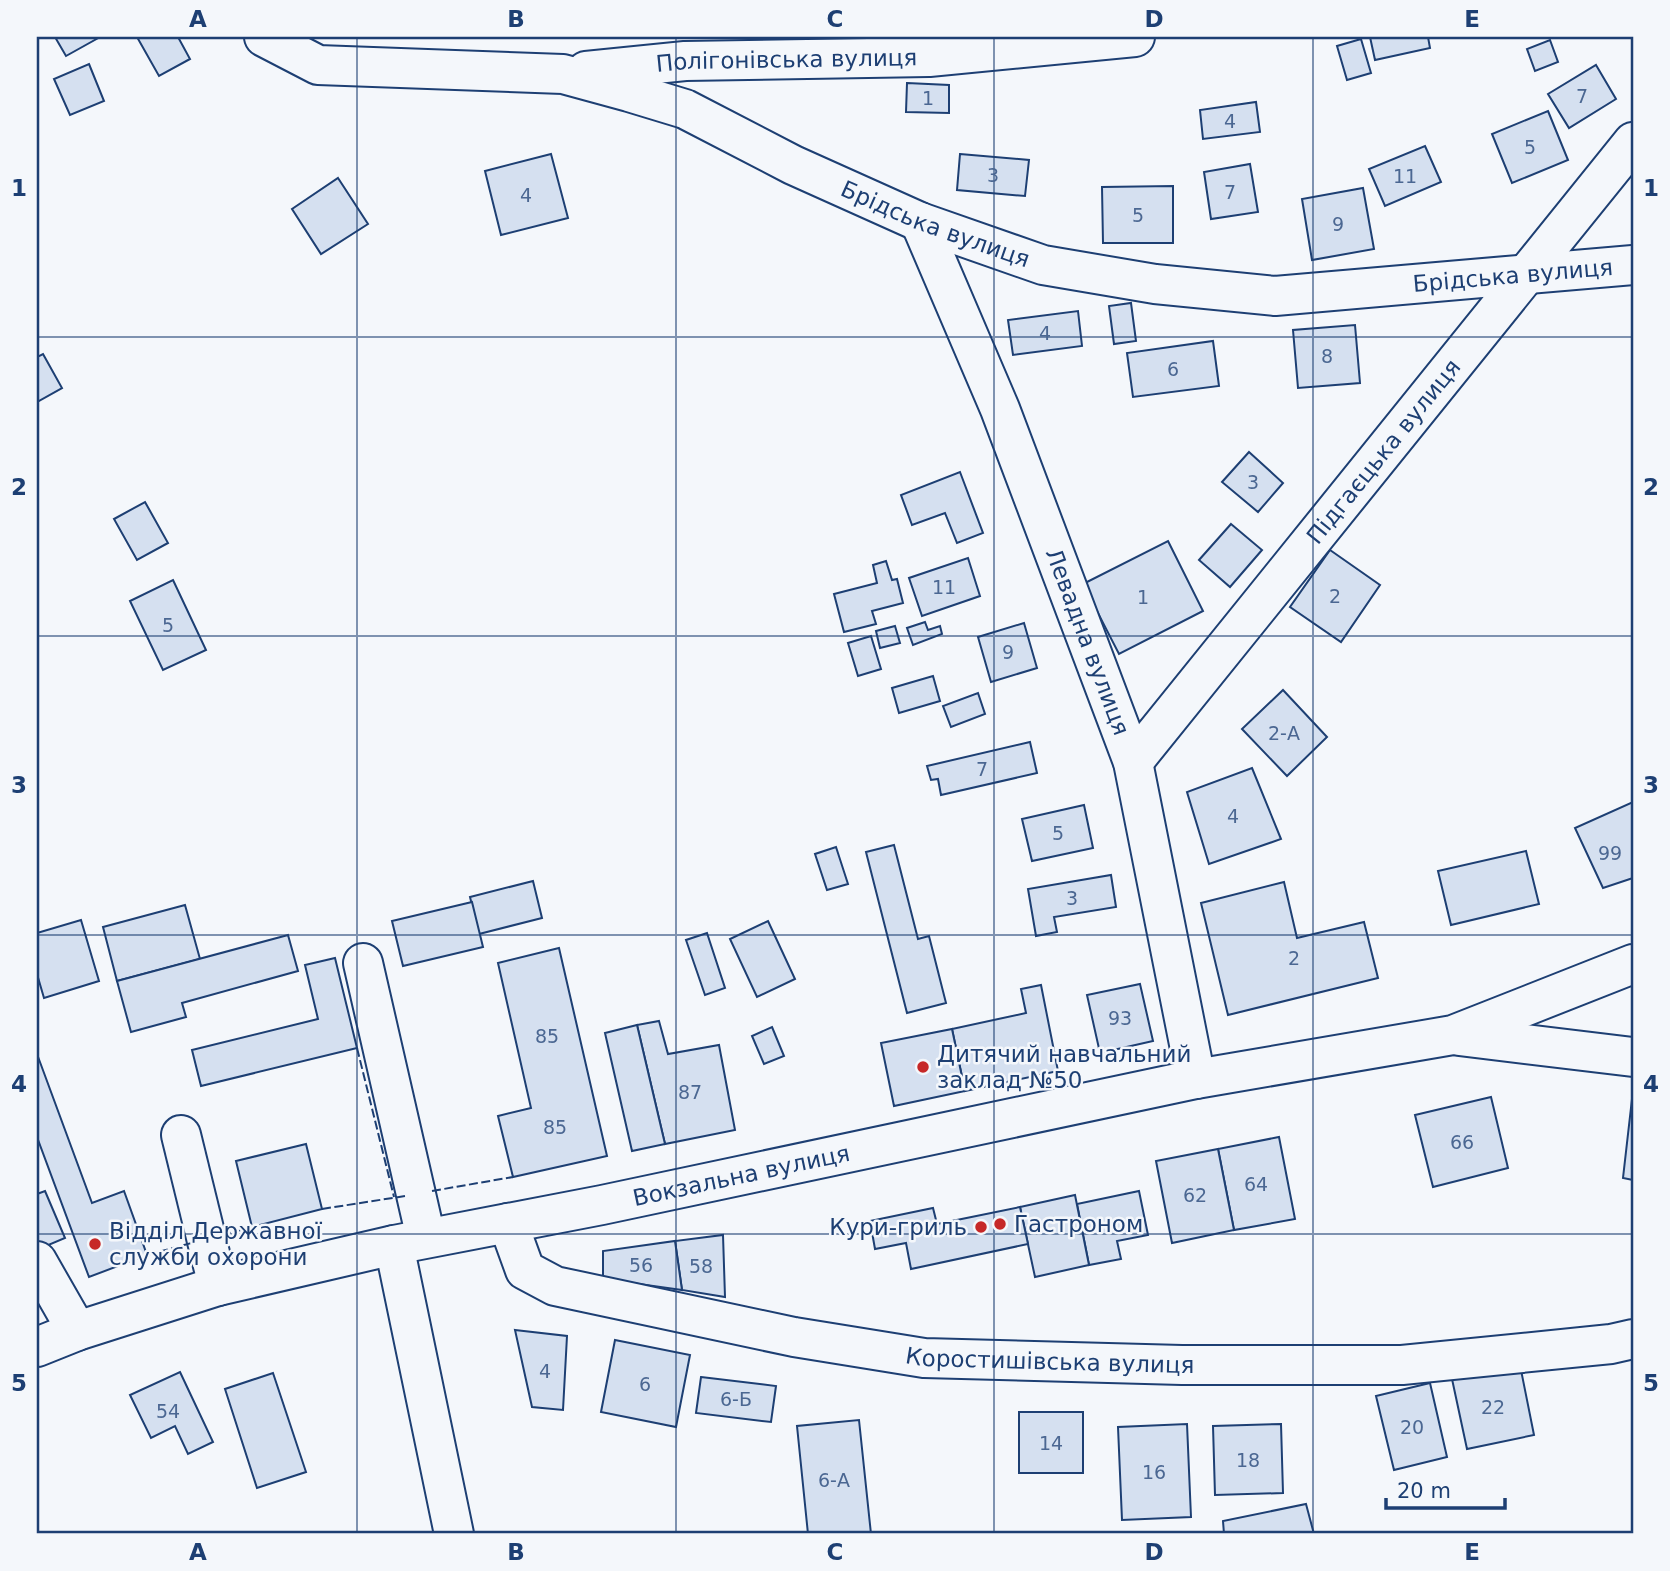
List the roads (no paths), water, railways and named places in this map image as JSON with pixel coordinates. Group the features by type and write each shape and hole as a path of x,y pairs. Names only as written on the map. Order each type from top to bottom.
{"street":[{"name":"Брідська вулиця","path":"264,37 318,65 563,74 685,109 793,165 920,222 1043,265 1155,285 1275,296 1633,265"},
{"name":"Полігонівська вулиця","path":"563,74 685,61 929,57 1135,37"},
{"name":"Підгаєцька вулиця","path":"1133,762 1633,142"},
{"name":"Левадна вулиця","path":"920,222 1000,409 1133,762 1196,1079"},
{"path":"363,963 410,1241 454,1534"},
{"name":"Вокзальна вулиця","path":"37,1347 77,1331 218,1286 410,1241 629,1200 1196,1079 1453,1035 1633,964"},
{"name":"Вокзальна вулиця","path":"1453,1035 1633,1057"},
{"path":"181,1135 218,1286"},
{"name":"Коростишівська вулиця","path":"508,1223 525,1270 555,1286 794,1338 924,1358 1182,1365 1402,1365 1611,1344 1633,1339"},
{"path":"37,1261 77,1331"}],"place":[{"name":"Дитячий навчальний заклад №50","path":"923,1067"},
{"name":"Гастроном","path":"1000,1224"},
{"name":"Кури-гриль","path":"981,1227"},
{"name":"Відділ Державної служби охорони","path":"95,1244"}]}
